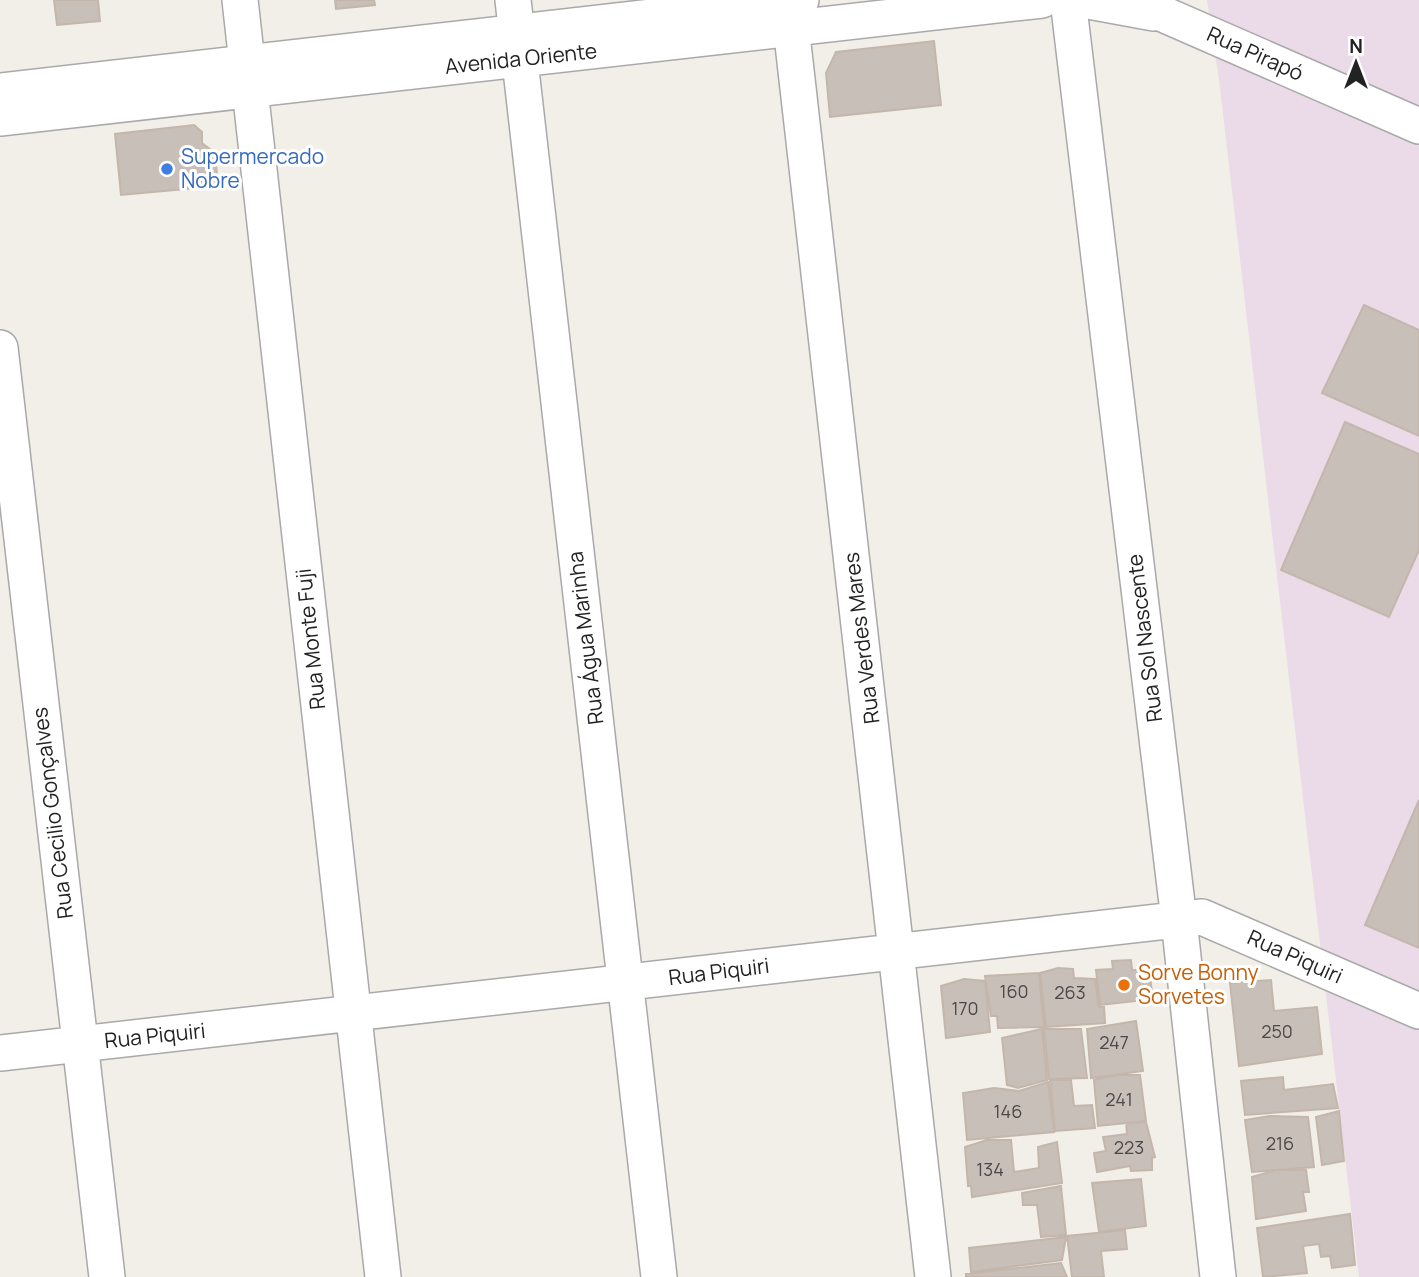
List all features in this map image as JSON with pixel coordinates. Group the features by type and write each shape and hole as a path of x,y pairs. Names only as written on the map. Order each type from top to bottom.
{"street":[{"name":"Rua Monte Fuji","path":"240,0 383,1277"},
{"name":"Avenida Oriente","path":"0,118 517,31 792,7 1042,0"},
{"name":"Rua Sol Nascente","path":"1068,0 1179,920 1218,1277"},
{"path":"1083,0 1168,16"},
{"path":"1131,0 1168,16"},
{"name":"Rua Verdes Mares","path":"792,7 933,1277"},
{"name":"Rua Pirapó","path":"1168,16 1419,126"},
{"name":"Rua Água Marinha","path":"517,31 659,1277"},
{"name":"Avenida Oriente","path":"0,91 249,76"},
{"name":"Rua Cecilio Gonçalves","path":"0,348 107,1277"},
{"name":"Rua Piquiri","path":"0,1053 1202,917 1419,1011"}],"shaded area":[{"path":"1207,0 1419,0 1419,1277 1359,1277 1219,80"}],"building":[{"path":"54,0 98,0 100,21 57,25"},
{"path":"335,0 374,0 375,5 336,9"},
{"path":"934,41 941,105 830,117 826,73 836,52"},
{"name":"Supermercado Nobre","path":"194,125 202,132 202,143 215,153 218,186 121,195 115,134"},
{"path":"1364,305 1419,330 1419,436 1322,393"},
{"path":"1345,422 1419,454 1419,550 1389,617 1281,570"},
{"path":"1419,800 1419,948 1365,925"},
{"name":"Sorve Bonny Sorvetes","path":"1131,960 1132,970 1149,970 1153,999 1100,1005 1096,970 1113,969 1112,961"},
{"path":"1058,968 1073,969 1074,978 1095,979 1099,1007 1104,1006 1105,1023 1046,1027 1040,973"},
{"path":"1039,973 1044,1027 998,1028 997,1016 991,1016 985,976"},
{"path":"964,979 985,981 990,1032 946,1038 941,986"},
{"path":"1271,980 1274,1011 1317,1007 1322,1054 1239,1066 1230,983"},
{"path":"1136,1021 1143,1071 1091,1078 1087,1029"},
{"path":"1042,1029 1047,1080 1018,1088 1007,1085 1002,1038"},
{"path":"1044,1029 1081,1029 1087,1078 1049,1079"},
{"path":"1116,1075 1140,1075 1146,1121 1098,1126 1094,1080"},
{"path":"1283,1077 1284,1090 1333,1084 1338,1108 1245,1115 1241,1081"},
{"path":"1050,1080 1071,1080 1074,1106 1092,1105 1095,1128 1055,1131"},
{"path":"1048,1082 1054,1132 967,1140 963,1093 994,1088 1019,1091"},
{"path":"1339,1111 1344,1161 1322,1165 1316,1117"},
{"path":"1270,1116 1308,1117 1314,1167 1252,1172 1245,1120"},
{"path":"1146,1122 1155,1157 1152,1158 1152,1170 1131,1171 1130,1166 1097,1172 1094,1153 1106,1151 1103,1137 1127,1134 1126,1123"},
{"path":"987,1140 1011,1140 1014,1172 1039,1168 1038,1147 1057,1142 1062,1183 972,1197 971,1186 968,1186 965,1147"},
{"path":"1276,1170 1306,1170 1309,1192 1303,1192 1306,1211 1256,1219 1252,1177"},
{"path":"1141,1179 1146,1226 1099,1232 1092,1183"},
{"path":"1061,1186 1066,1235 1041,1237 1037,1205 1023,1205 1022,1193"},
{"path":"1350,1214 1355,1265 1332,1268 1330,1256 1321,1257 1319,1244 1303,1246 1307,1273 1263,1277 1257,1228"},
{"path":"1125,1230 1127,1249 1101,1251 1104,1277 1072,1277 1067,1236"},
{"path":"1066,1237 1062,1260 971,1272 969,1248"},
{"path":"1061,1263 1067,1277 966,1277 966,1274"}],"place":[{"name":"Supermercado Nobre","path":"167,169"},
{"name":"Sorve Bonny Sorvetes","path":"1124,985"}]}
